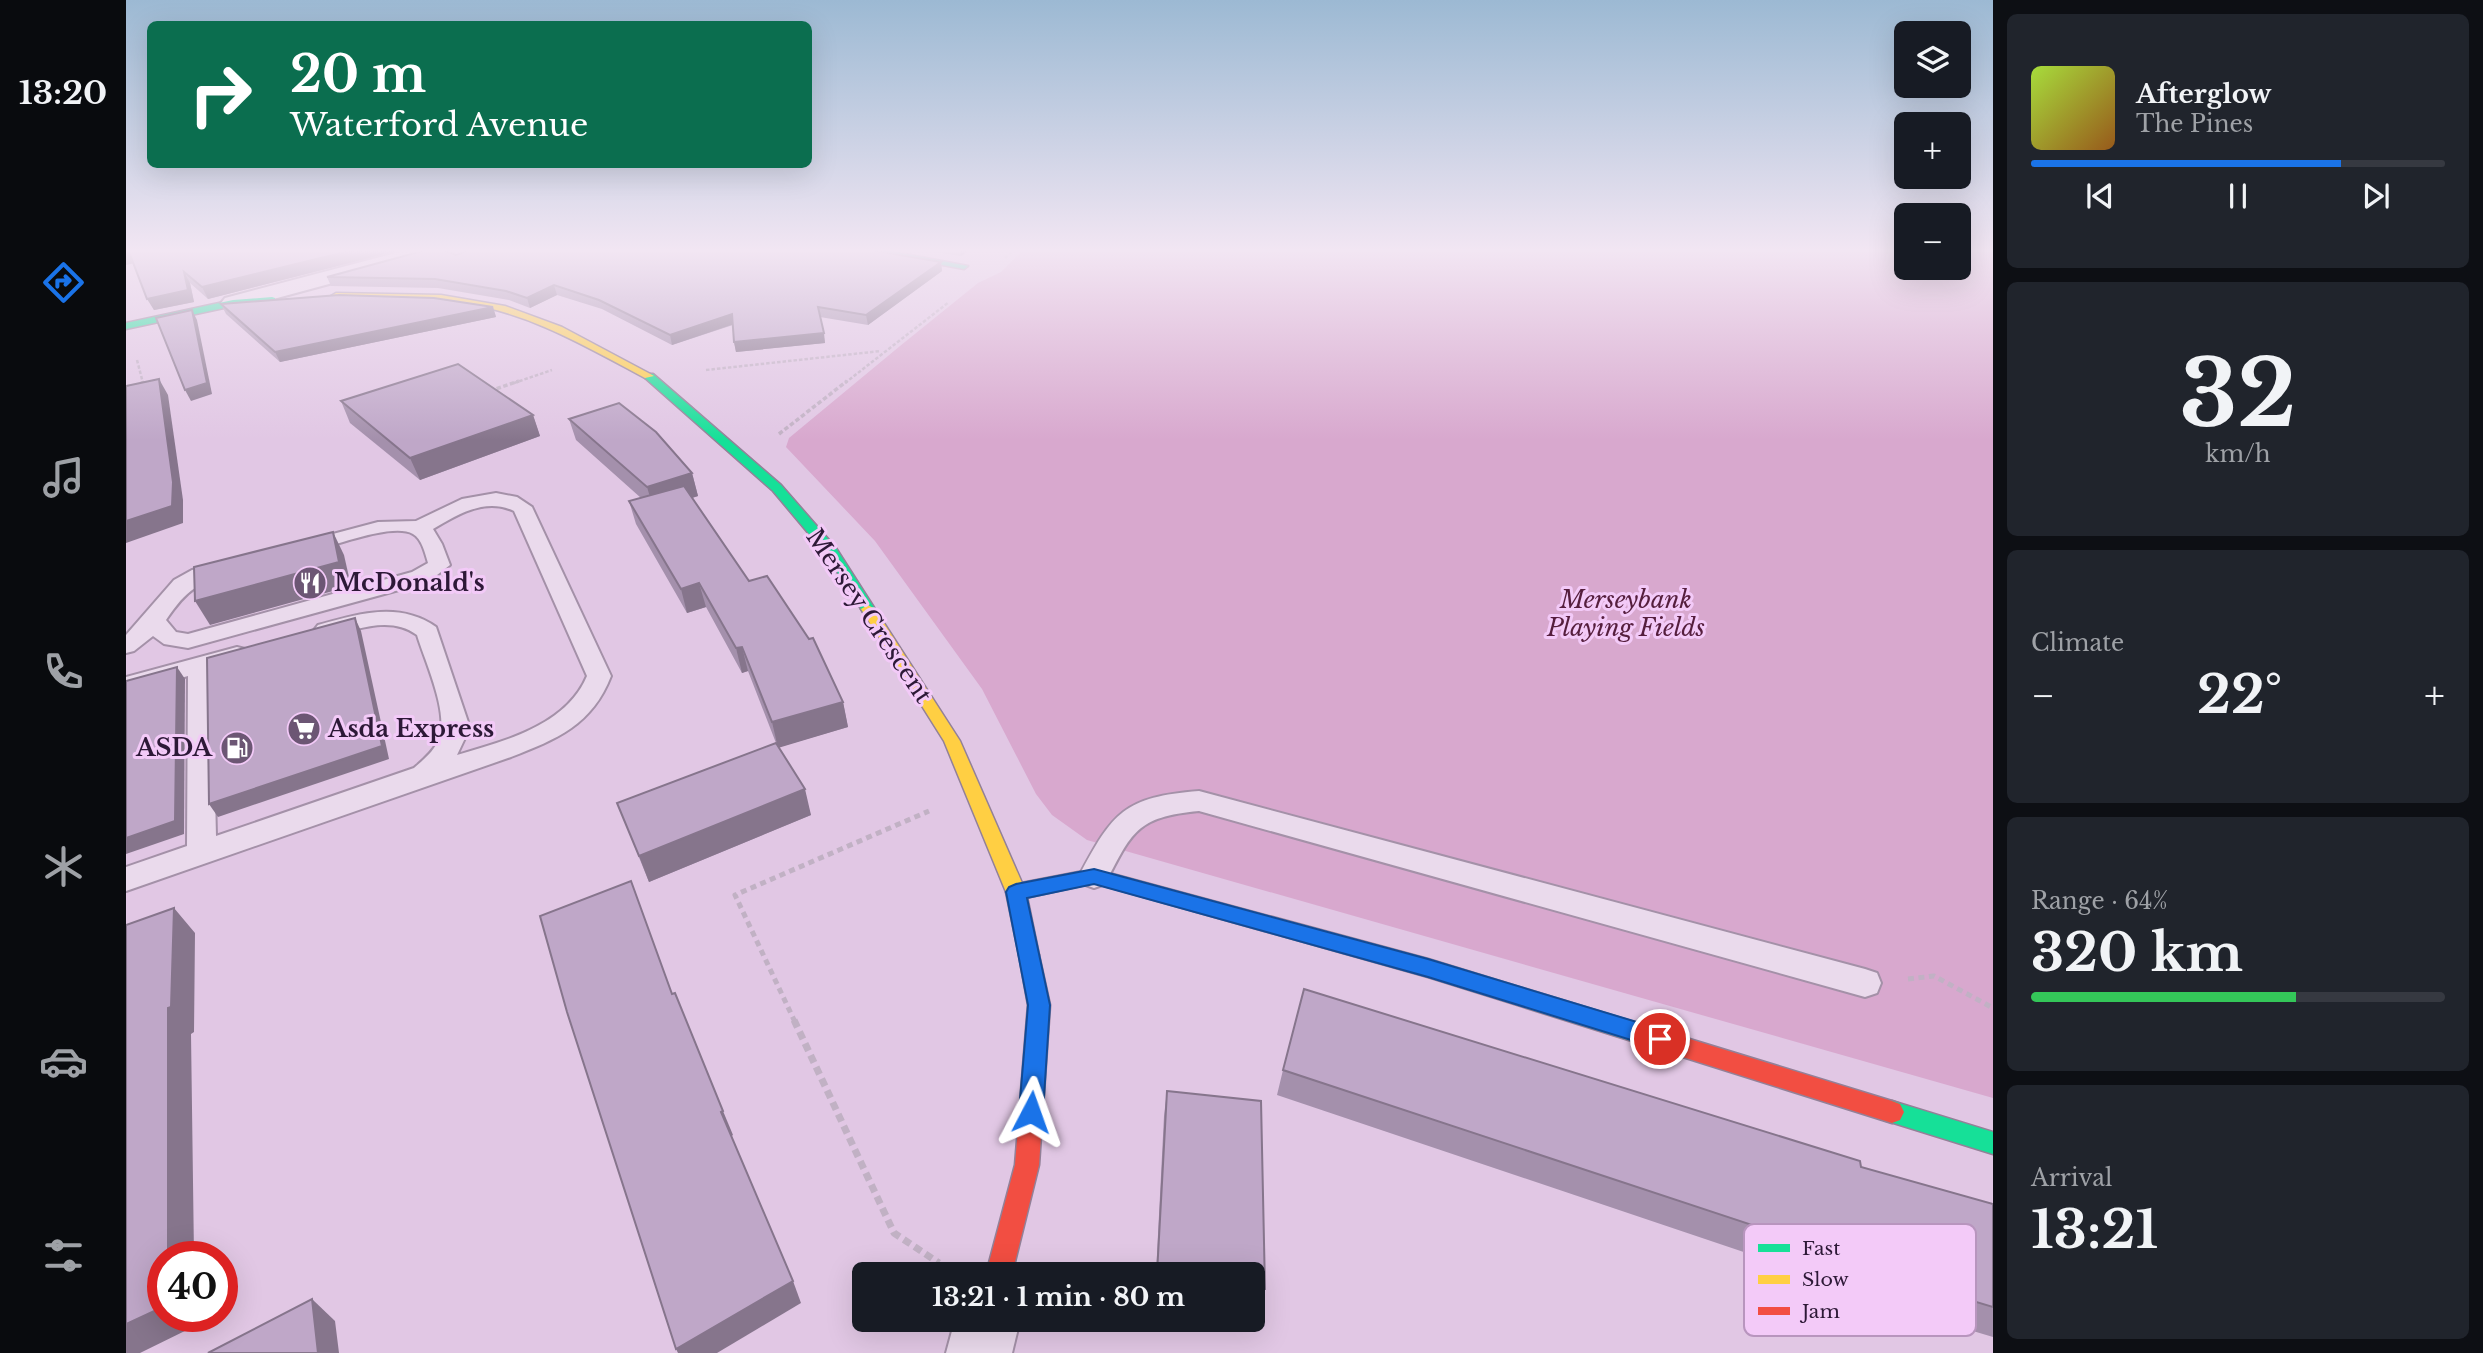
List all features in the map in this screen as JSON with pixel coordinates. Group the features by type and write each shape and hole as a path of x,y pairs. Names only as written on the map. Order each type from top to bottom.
{"street":[{"name":"Mersey Crescent","path":"126,326 186,313"},
{"name":"Mersey Crescent","path":"515,313 556,328 649,376 777,488 831,551 952,741 1016,892 1039,1005 1027,1165 1002,1262"},
{"path":"1016,892 1094,876 1428,968 1993,1143"},
{"path":"979,1353 985,1332"}],"lane":[{"path":"126,879 558,727 593,697 600,676 522,507 514,502 486,500 456,507 418,528 385,528 291,551"},
{"path":"155,621 161,632 172,640 188,641 420,578 439,565 429,539 418,528"},
{"path":"126,646 155,621 178,588 192,578 250,561"},
{"path":"303,636 367,619 417,622 428,632 456,726 451,743 424,775"},
{"path":"126,685 264,647"},
{"path":"200,664 202,852"},
{"path":"1094,876 1128,818 1147,807 1199,801 1865,983"}],"path":[{"path":"735,449 780,433 882,350 932,313"},
{"path":"649,376 882,350"},
{"path":"490,391 602,353"},
{"path":"135,387 144,385 136,357"},
{"path":"937,1262 894,1233 735,895 973,792"},
{"path":"1865,983 1934,976 1993,1008"}],"green space":[{"name":"Merseybank Playing Fields","path":"941,313 1993,313 1993,1098 1087,840 1052,815 1036,794 982,689 875,541 786,447 789,438"}],"building":[{"path":"193,313 207,383 185,390 156,318"},
{"path":"231,313 463,313 275,352"},
{"path":"626,313 819,313 824,333 734,342 732,314 670,335"},
{"path":"458,364 533,415 410,458 341,401"},
{"path":"159,379 173,482 172,506 126,521 126,386"},
{"path":"619,403 656,432 692,473 647,487 569,419"},
{"path":"684,486 749,581 767,576 809,639 813,638 843,702 772,722 742,647 736,648 699,583 681,589 629,501"},
{"path":"333,532 339,562 195,601 194,567"},
{"name":"Asda Express","path":"355,618 382,746 209,804 207,658"},
{"path":"177,667 175,821 126,838 126,681"},
{"path":"776,743 805,789 639,856 617,803"},
{"path":"631,881 672,994 675,993 723,1111 721,1112 793,1281 676,1349 567,1012 540,916"},
{"path":"174,908 171,1007 168,1008 168,1241 147,1241 147,1314 126,1324 126,925"},
{"path":"1304,989 1860,1161 1861,1167 1993,1204 1993,1307 1976,1302 1976,1224 1749,1224 1283,1070"},
{"path":"1167,1091 1261,1101 1264,1262 1158,1262"},
{"path":"312,1299 318,1353 208,1353"}],"traffic: fast":[{"path":"126,326 186,313"},
{"path":"649,376 777,488 831,551 868,609"},
{"path":"1016,892 1094,876 1428,968 1670,1043"},
{"path":"1892,1112 1993,1143"}],"traffic: slow":[{"path":"518,313 595,347 649,376"},
{"path":"868,609 952,741 1016,892 1029,955"}],"traffic: jam":[{"path":"1002,1262 1027,1165 1039,1005 1029,955"},
{"path":"1670,1043 1892,1112"}],"place":[{"name":"McDonald's","path":"310,583"},
{"name":"Asda Express","path":"304,729"},
{"name":"ASDA","path":"237,748"}],"route":[{"path":"1031,1112 1039,1005 1016,892 1094,876 1428,968 1660,1039"}]}
